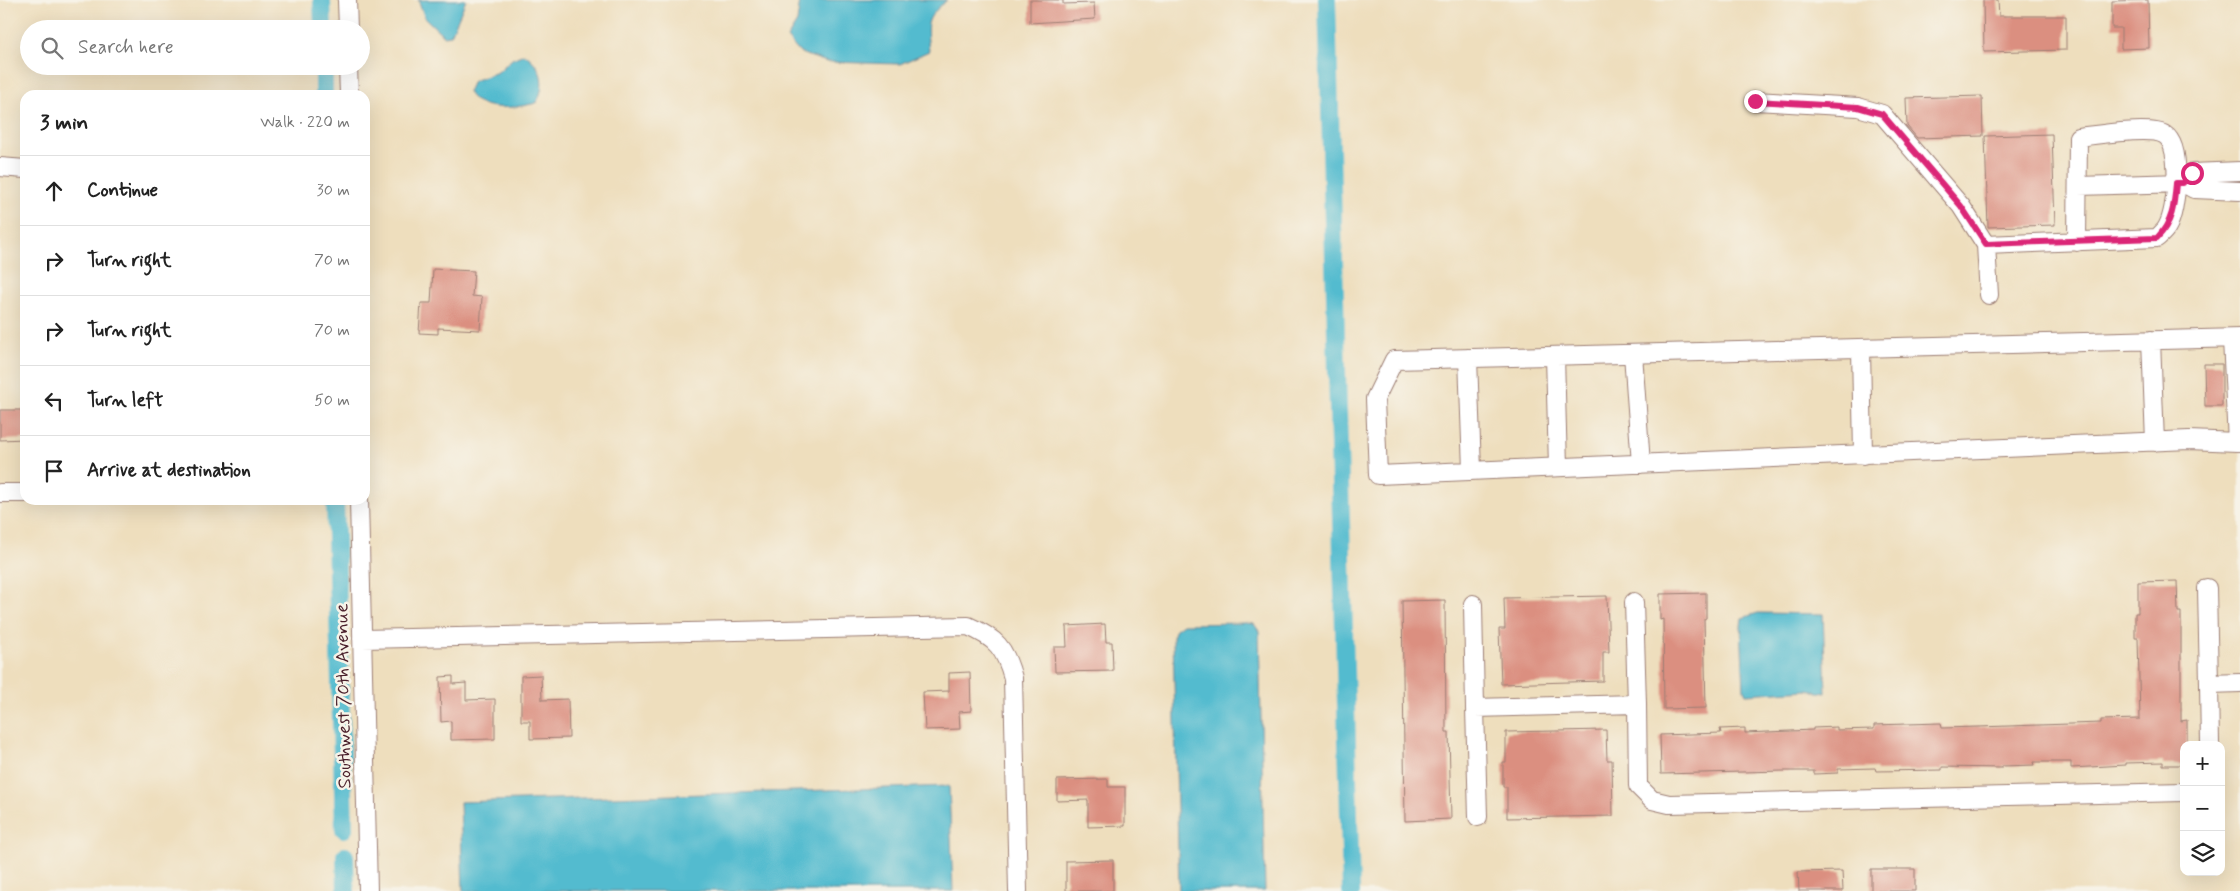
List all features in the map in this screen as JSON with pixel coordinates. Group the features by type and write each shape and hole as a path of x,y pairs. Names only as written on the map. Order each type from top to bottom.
{"street":[{"path":"347,0 348,20"},
{"path":"348,75 349,90"},
{"path":"1755,101 1858,107 1882,114 1961,206 1986,244 1990,295"},
{"path":"1986,244 2077,242 2157,238 2167,227 2179,183 2172,143 2165,135 2150,132 2120,132 2078,137 2077,242"},
{"path":"0,167 20,169"},
{"path":"2179,183 2192,173 2240,171"},
{"path":"2078,186 2179,183 2194,190 2240,191"},
{"path":"2236,338 2239,442 2155,442 1378,474 1374,398 1394,360 2236,338"},
{"path":"2152,340 2155,442"},
{"path":"1861,348 1863,455"},
{"path":"1633,354 1641,464"},
{"path":"1555,356 1558,467"},
{"path":"1468,358 1472,470"},
{"path":"0,493 20,493"},
{"name":"Southwest 70th Avenue","path":"359,505 368,891"},
{"path":"2207,588 2210,741"},
{"path":"1634,602 1638,786 1652,800 1670,804 2180,792"},
{"path":"1472,604 1478,817"},
{"path":"362,639 938,625 968,626 989,635 1007,656 1013,678 1018,891"},
{"path":"2209,684 2240,683"},
{"path":"1475,708 1637,704"}],"water":[{"path":"418,0 466,0 451,35 444,36 425,18"},
{"path":"800,0 947,0 934,12 929,22 927,33 929,51 900,64 827,62 800,53 787,38 797,22"},
{"path":"524,54 535,64 541,76 541,89 536,103 499,107 489,106 473,99 468,92 473,81 498,72 512,59"},
{"path":"1758,613 1823,614 1826,693 1807,690 1746,694 1744,690 1742,618"},
{"path":"1183,624 1254,624 1259,631 1265,891 1179,891 1173,637 1176,629"},
{"path":"949,786 953,891 463,891 460,802"}],"building":[{"path":"1030,0 1063,0 1063,4 1094,3 1095,19 1030,23"},
{"path":"1983,0 1998,0 1999,16 2066,16 2066,50 1984,52"},
{"path":"2148,0 2149,48 2121,49 2121,28 2112,28 2112,1"},
{"path":"1982,96 1983,136 1917,138 1907,126 1906,98"},
{"path":"2052,134 2055,225 1988,227 1985,136"},
{"path":"433,269 474,271 472,296 482,297 480,330 438,328 438,334 419,333 421,303 431,303"},
{"path":"2204,364 2222,364 2222,406 2205,406"},
{"path":"0,410 20,410 20,439 0,440"},
{"path":"2177,581 2178,612 2181,612 2181,721 2187,720 2187,741 2180,741 2180,765 2163,765 2163,762 2126,763 2126,765 2071,768 2071,762 2033,762 2034,765 2002,766 2002,768 1942,767 1942,770 1876,771 1875,768 1838,769 1838,773 1814,774 1814,771 1783,771 1661,774 1660,735 1721,733 1720,729 1745,728 1745,733 1837,727 1837,730 1874,729 1874,725 1941,723 1942,728 2101,723 2101,720 2140,719 2138,638 2135,638 2135,613 2138,613 2138,582"},
{"path":"1706,593 1706,618 1704,619 1706,708 1664,709 1663,619 1660,620 1660,594"},
{"path":"1607,596 1609,652 1603,652 1603,681 1501,684 1499,629 1505,629 1504,598"},
{"path":"1445,600 1446,732 1449,732 1451,819 1405,821 1402,601"},
{"path":"1105,624 1106,642 1112,642 1113,671 1055,672 1054,647 1067,647 1066,626"},
{"path":"970,672 971,711 959,712 960,729 925,730 923,692 949,691 949,673"},
{"path":"541,675 542,700 568,699 569,738 530,739 530,721 521,721 521,676"},
{"path":"453,676 453,684 466,683 466,700 495,699 495,739 451,740 451,721 441,722 440,677"},
{"path":"1606,730 1607,760 1612,760 1613,816 1507,818 1507,787 1503,787 1503,762 1506,762 1506,732"},
{"path":"1108,779 1108,787 1125,787 1125,826 1088,827 1088,800 1057,801 1057,780"},
{"path":"1113,860 1113,891 1066,891 1066,861"},
{"path":"1871,869 1915,869 1915,891 1871,891"},
{"path":"1842,871 1843,891 1799,891 1798,872"}],"waterway":[{"path":"322,0 323,20"},
{"path":"1327,0 1351,891"},
{"path":"324,75 324,90"},
{"path":"335,505 344,829"},
{"path":"345,856 346,891"}],"route":[{"path":"1755,101 1858,107 1882,114 1961,206 1986,244 2127,241 2157,238 2167,227 2174,205 2176,183 2183,183 2192,173"}]}
